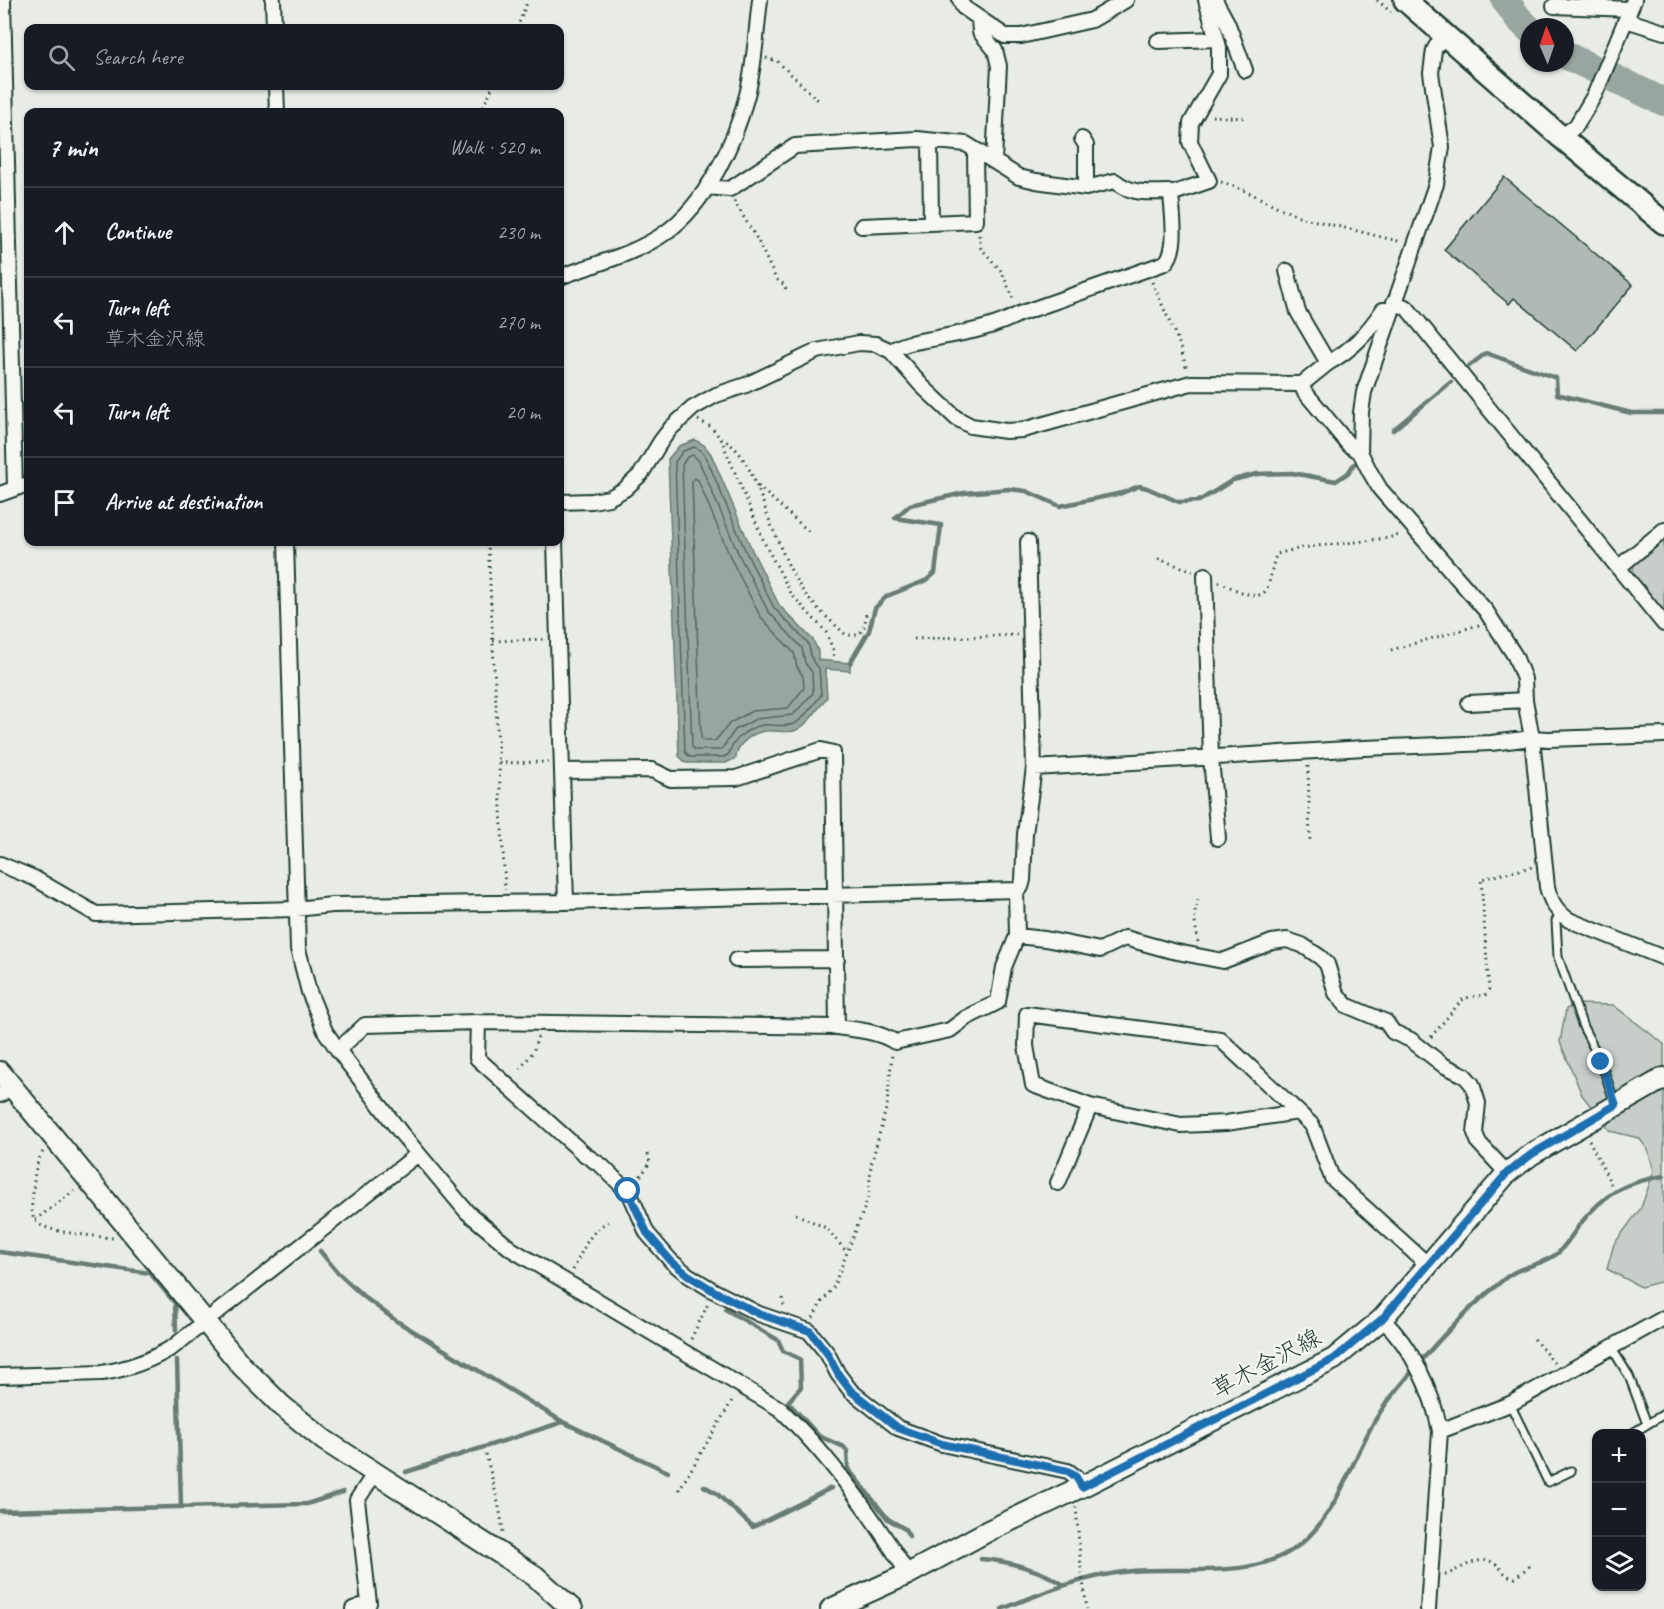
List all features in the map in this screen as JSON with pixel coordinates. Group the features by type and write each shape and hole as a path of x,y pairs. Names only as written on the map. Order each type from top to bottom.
{"main road":[{"path":"1405,0 1561,137 1664,223"},
{"name":"草木金沢線","path":"831,1609 908,1574 988,1531 1334,1359 1382,1319 1507,1173 1532,1154 1664,1078"},
{"path":"4,1084 58,1141 241,1365 281,1405 324,1440 535,1576 572,1609"}],"street":[{"path":"0,494 22,486 3,0"},
{"path":"273,0 274,24"},
{"path":"564,276 638,249 665,233 688,211 707,187 736,130 748,94 760,0"},
{"path":"960,0 963,7 1005,36 1021,36 1092,20 1126,0"},
{"path":"707,187 730,189 795,146 917,139 966,144 1019,177 1066,187 1086,188 1115,181 1126,190 1171,194 1209,181 1190,142 1191,123 1219,75 1219,47 1206,0"},
{"path":"1215,0 1227,22 1245,69"},
{"path":"1554,6 1630,7 1664,33"},
{"path":"1561,137 1576,126 1595,94 1630,7"},
{"path":"980,19 980,32 994,50 999,66 994,160"},
{"path":"1360,452 1364,392 1436,184 1442,147 1431,73 1434,50 1444,33"},
{"path":"1158,42 1217,39"},
{"path":"276,90 277,108"},
{"path":"1082,139 1086,145 1086,188"},
{"path":"930,141 931,223"},
{"path":"862,226 976,220 975,151"},
{"path":"891,351 901,345 1005,322 1019,314 1165,263 1170,258 1173,236 1171,194"},
{"path":"1287,271 1298,312 1328,363"},
{"path":"564,502 601,500 625,489 641,474 671,428 687,414 716,395 746,385 817,351 876,344 891,351 922,386 957,418 971,426 986,429 1023,430 1188,384 1302,384 1328,363 1347,353 1383,310 1393,306 1407,308 1664,624"},
{"path":"1302,384 1304,391 1349,445 1360,452 1380,489 1491,620 1515,656 1524,679 1550,898 1560,914 1569,920 1664,958"},
{"path":"1619,567 1664,530"},
{"path":"0,864 34,878 96,915 296,909 332,905 566,902 1016,890 1021,887 1023,880 1025,834 1034,768 1028,542"},
{"path":"286,546 298,949 309,992 325,1031 418,1155 466,1212 511,1248 780,1409 816,1446 878,1526 908,1574"},
{"path":"555,546 566,902"},
{"path":"1205,575 1212,758 1218,838"},
{"path":"1469,703 1525,699"},
{"path":"1034,768 1491,743 1532,738 1664,735"},
{"path":"562,766 652,770 670,779 736,778 822,750 833,753 837,1027"},
{"path":"338,1050 365,1025 478,1022 837,1027 866,1032 895,1042 951,1030 966,1018 998,1002 1004,967 1017,936 1016,890"},
{"path":"1017,936 1100,950 1125,938 1223,961 1272,942 1287,940 1302,945 1327,964 1336,993 1346,1005 1386,1022 1393,1032 1422,1048 1443,1065 1464,1075 1472,1084 1478,1103 1475,1133 1479,1143 1507,1173"},
{"path":"736,960 837,959"},
{"path":"1298,1112 1226,1123 1181,1125 1090,1106 1033,1085 1026,1046 1027,1014 1220,1039 1312,1125 1332,1178 1427,1264"},
{"path":"478,1022 477,1058 628,1191 647,1233 671,1261 688,1275 759,1314 810,1331 851,1391 898,1428 942,1444 1068,1471 1076,1477 1076,1489"},
{"path":"1058,1183 1090,1106"},
{"path":"0,1376 119,1371 156,1358 206,1322 418,1155"},
{"path":"1382,1319 1398,1334 1421,1376 1435,1407 1440,1431 1428,1609"},
{"path":"1440,1431 1510,1404 1611,1347 1662,1322"},
{"path":"353,1609 369,1603 357,1500 375,1473"}],"lane":[{"path":"1560,914 1556,921 1558,957 1583,1027 1601,1062 1616,1105"},
{"path":"1611,1347 1629,1376 1647,1424"},
{"path":"1510,1404 1548,1482 1571,1471"},
{"path":"1639,1429 1664,1414"}],"path":[{"path":"519,24 528,0"},
{"path":"753,54 777,61 818,100"},
{"path":"483,108 491,90"},
{"path":"1198,111 1215,117 1246,118"},
{"path":"1209,181 1235,186 1304,218 1415,245"},
{"path":"726,189 757,239 776,279 785,285 786,291"},
{"path":"976,220 981,248 1002,272 1019,314"},
{"path":"1147,269 1179,343 1187,370 1188,384"},
{"path":"687,414 711,427 721,438 734,446 743,459 757,486 773,529 805,593 845,634 851,636 863,630 866,624 866,610"},
{"path":"721,438 771,554 792,595 826,632 834,652 833,659"},
{"path":"757,486 808,531"},
{"path":"1158,559 1205,575 1252,596 1260,596 1266,592 1277,554 1374,541 1415,531"},
{"path":"488,546 506,903"},
{"path":"1391,650 1485,624 1491,620"},
{"path":"914,639 1030,634"},
{"path":"493,641 558,638"},
{"path":"1308,753 1310,842"},
{"path":"499,763 562,766"},
{"path":"1422,1048 1461,1001 1485,995 1489,989 1481,879 1545,864"},
{"path":"1197,956 1194,916 1198,896"},
{"path":"520,1069 537,1043 537,1023"},
{"path":"810,1331 820,1303 833,1287 863,1212 880,1124 886,1105 892,1040"},
{"path":"1581,1125 1611,1184"},
{"path":"58,1141 45,1149 39,1158 31,1209 35,1220 41,1226 61,1231 119,1239 135,1235"},
{"path":"628,1191 650,1163 648,1154"},
{"path":"35,1220 90,1180"},
{"path":"796,1214 826,1227 846,1251"},
{"path":"566,1281 593,1233 598,1227 608,1222"},
{"path":"685,1352 714,1291"},
{"path":"1534,1339 1563,1374"},
{"path":"679,1490 742,1385"},
{"path":"486,1454 502,1517 503,1541 497,1552"},
{"path":"1076,1489 1081,1567 1087,1609"},
{"path":"1430,1579 1474,1562 1491,1562 1506,1575 1515,1578 1532,1564"}],"shaded area":[{"path":"1664,541 1664,613 1632,576 1634,565"},
{"path":"1576,1004 1613,1005 1664,1044 1664,1281 1641,1287 1607,1269 1614,1244 1641,1208 1654,1171 1648,1150 1639,1138 1610,1131 1582,1095 1560,1042 1566,1009"}],"water":[{"path":"695,440 704,445 711,454 752,550 779,605 813,640 818,651 818,660 850,663 850,671 825,669 827,697 804,725 794,731 765,731 755,734 741,744 736,758 726,763 686,763 679,756 668,459 679,446"}],"building":[{"path":"1504,177 1633,285 1577,351 1514,298 1509,304 1444,250"}],"waterway":[{"path":"1505,0 1520,20"},
{"path":"1574,59 1664,102"},
{"path":"1469,366 1486,353 1556,378 1557,394 1631,413 1664,413"},
{"path":"1393,430 1451,382"},
{"path":"850,663 869,631 875,608 887,596 927,580 935,573 941,525 895,518 910,505 964,493 1009,489 1026,491 1060,506 1122,493 1139,486 1179,502 1199,501 1233,480 1257,474 1292,473 1336,481 1348,473 1354,464"},
{"path":"1002,1609 1098,1576 1132,1571 1221,1570 1265,1563 1285,1555 1303,1542 1330,1509 1379,1413 1427,1354 1464,1314 1510,1275 1558,1253 1589,1213 1607,1197 1627,1186 1664,1176"},
{"path":"320,1251 338,1273 363,1296 395,1320 563,1422 668,1472"},
{"path":"0,1252 150,1273 175,1303 176,1330"},
{"path":"725,1309 778,1340 783,1351 800,1359 801,1387 788,1402 819,1436 844,1447 847,1451 848,1469 888,1519 905,1529 909,1536"},
{"path":"177,1360 181,1506"},
{"path":"406,1472 563,1422"},
{"path":"704,1486 716,1493 753,1527 831,1488"},
{"path":"0,1511 307,1504 343,1492"},
{"path":"981,1559 1024,1567 1064,1585"}],"route":[{"path":"628,1191 647,1233 671,1261 714,1291 759,1314 810,1331 851,1391 898,1428 914,1436 942,1444 1068,1471 1076,1477 1082,1487 1334,1359 1382,1319 1507,1173 1532,1154 1616,1105 1601,1062"}]}
